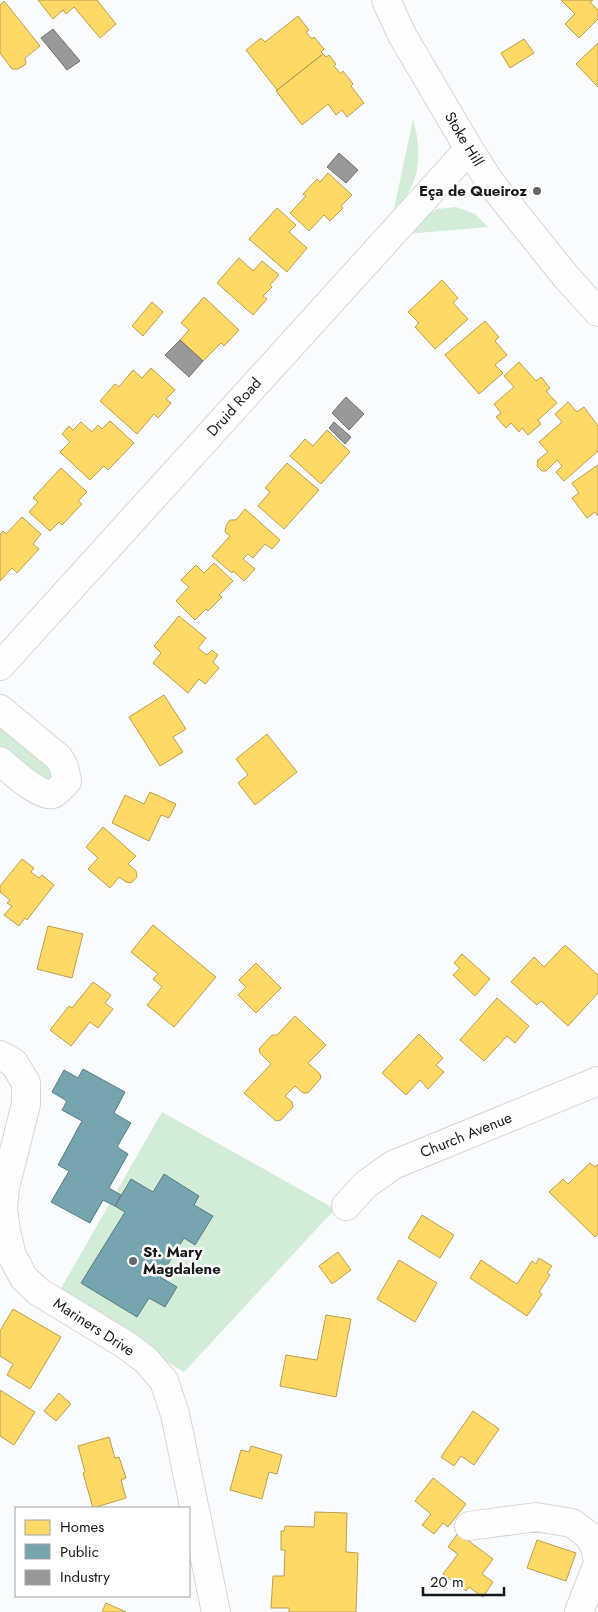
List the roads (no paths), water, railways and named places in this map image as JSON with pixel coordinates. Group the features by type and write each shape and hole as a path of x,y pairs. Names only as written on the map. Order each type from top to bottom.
{"street":[{"name":"Stoke Hill","path":"386,0 402,35 468,149 490,182 567,278 598,312"},
{"name":"Druid Road","path":"0,666 468,149"},
{"path":"0,709 59,758 64,767 67,781 54,794 39,792 0,761"},
{"name":"Mariners Drive","path":"0,1055 14,1064 26,1083 26,1104 5,1187 3,1209 12,1256 24,1278 39,1292 126,1345 146,1360 164,1381 175,1414 216,1612"},
{"name":"Church Avenue","path":"346,1206 365,1185 393,1165 598,1081"},
{"path":"469,1526 536,1517 572,1523 588,1535 595,1547 598,1562 579,1612"}],"place":[{"name":"Eça de Queiroz","path":"537,191"},
{"name":"St. Mary Magdalene","path":"133,1261"}]}
